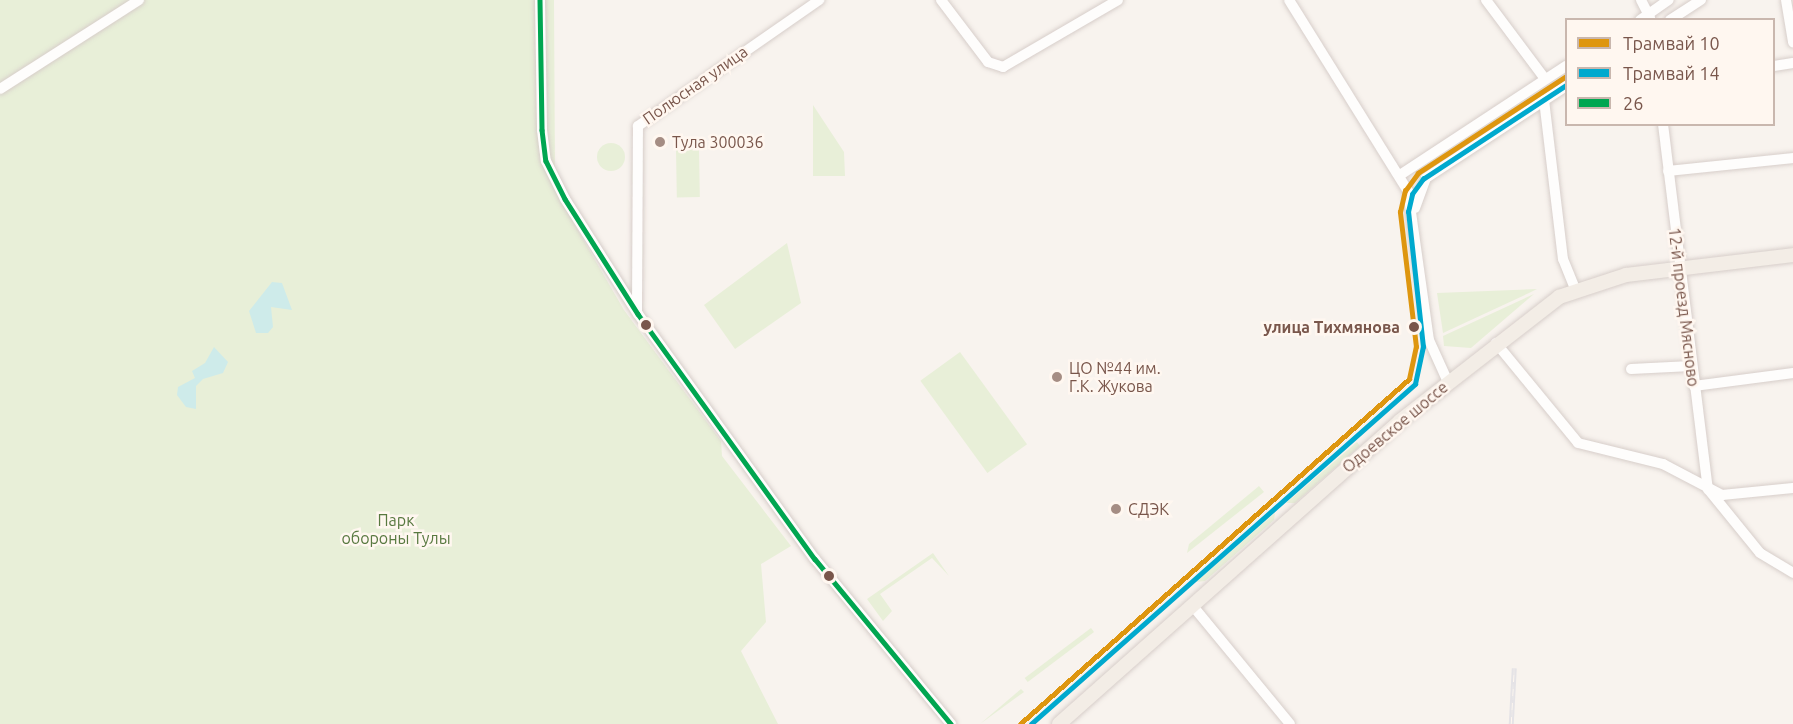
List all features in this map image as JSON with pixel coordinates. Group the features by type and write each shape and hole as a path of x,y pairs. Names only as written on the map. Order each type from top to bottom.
{"main road":[{"name":"Одоевское шоссе","path":"1059,724 1448,382 1496,343 1575,288 1678,269 1793,255"}],"street":[{"path":"0,89 139,0"},
{"path":"540,0 546,161 638,314 815,559 951,724"},
{"name":"Полюсная улица","path":"638,314 638,126 819,0"},
{"path":"941,0 988,62 1011,66 1118,0"},
{"path":"1289,0 1400,175 1414,211 1429,340 1448,382"},
{"path":"1486,0 1545,79"},
{"path":"1641,0 1646,17 1669,0"},
{"path":"1673,18 1701,0"},
{"path":"1786,0 1793,42"},
{"path":"1775,66 1793,63"},
{"path":"1400,175 1565,67"},
{"path":"1414,211 1426,178 1565,87"},
{"path":"1544,100 1563,259 1575,288"},
{"name":"12-й проезд Мясново","path":"1662,126 1678,269 1708,489"},
{"path":"1668,171 1793,158"},
{"path":"1496,343 1578,443 1663,464 1722,495 1793,488"},
{"path":"1631,369 1691,366"},
{"path":"1694,386 1793,373"},
{"path":"1708,489 1760,553 1793,573"},
{"path":"1192,605 1290,724"}],"green space":[{"name":"Парк обороны Тулы","path":"0,0 554,0 555,173 578,212 573,222 624,310 721,441 722,456 791,546 761,564 766,622 741,651 778,724 0,724"},
{"path":"813,105 844,152 845,176 813,176"},
{"path":"611,143 621,147 625,157 621,167 611,171 601,167 597,157 601,147"},
{"path":"676,149 699,149 700,197 677,197"},
{"path":"787,243 801,303 735,349 704,305"},
{"path":"1537,289 1529,293 1443,333 1437,293"},
{"path":"1534,294 1471,348 1444,346 1443,336"},
{"path":"960,352 1027,444 987,473 920,381"},
{"path":"1357,442 1360,446 1295,503 1286,503"},
{"path":"1259,486 1264,492 1187,553 1189,544"},
{"path":"1275,513 1274,520 1205,581 1196,582"},
{"path":"933,553 949,576 932,558 880,594 892,611 883,621 867,599"},
{"path":"1091,628 1094,632 1028,682 1025,678"},
{"path":"1021,689 1024,692 980,724"}],"water":[{"path":"272,282 282,283 292,310 271,307 273,327 268,333 256,333 249,311"},
{"path":"214,347 228,362 223,373 203,379 196,386 196,409 186,407 177,395 178,387 195,378 192,371 205,363"}],"railway":[{"path":"1511,724 1514,668"}],"tram line":[{"name":"10","path":"1020,724 1409,379 1416,347 1400,212 1405,191 1418,173 1565,77"},
{"name":"14","path":"1031,724 1415,384 1423,347 1408,212 1412,194 1423,179 1565,86"}],"transit line":[{"name":"26","path":"540,0 542,130 546,161 565,199 638,314 815,559 951,724"}],"place":[{"name":"Тула 300036","path":"660,142"},
{"name":"улица Тихмянова","path":"1414,327"},
{"name":"ЦО №44 им. Г.К. Жукова","path":"1057,377"},
{"name":"СДЭК","path":"1116,509"}]}
